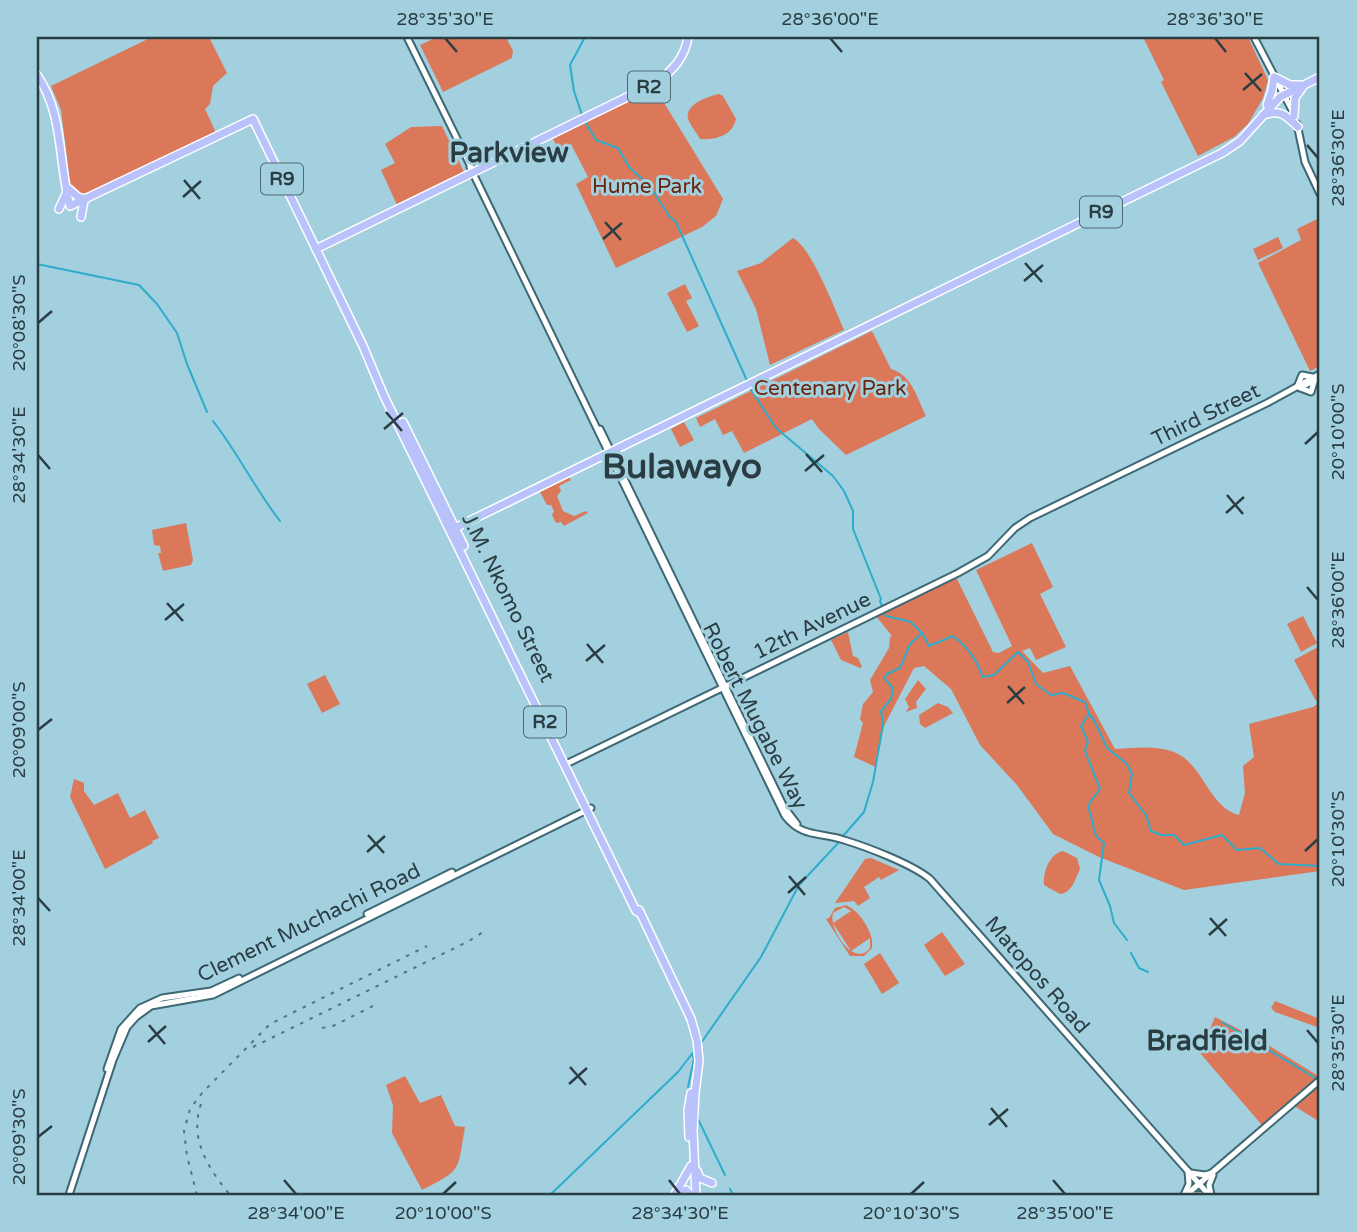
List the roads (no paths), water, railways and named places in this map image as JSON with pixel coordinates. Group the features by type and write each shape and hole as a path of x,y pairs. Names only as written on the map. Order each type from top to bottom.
{"highway":[{"name":"R2","path":"317,249 656,83 669,73 683,55 688,37"},
{"name":"R9","path":"37,69 51,89 58,108 68,190"},
{"name":"R9","path":"37,75 54,108 72,206 253,119 317,249"},
{"path":"1262,115 1272,92 1274,77 1290,85 1308,83"},
{"name":"R9","path":"452,527 1222,153 1240,141 1272,103 1284,94 1320,77"},
{"path":"1294,116 1295,98 1308,83"},
{"path":"1262,115 1273,111 1280,112 1298,127"},
{"path":"59,209 68,190 85,200 81,217"},
{"name":"J.M. Nkomo Street","path":"317,249 687,1012 698,1047 693,1167"},
{"name":"R2","path":"693,1167 695,1195"},
{"path":"693,1167 700,1178 712,1184 695,1195 686,1190 675,1194 693,1167"}],"main road":[{"name":"Robert Mugabe Way","path":"407,37 785,816 796,828 804,831"},
{"path":"1254,37 1294,116 1305,162 1320,194"},
{"path":"1302,375 1317,378 1311,391 1299,387 1302,375"},
{"name":"Third Street","path":"1030,518 1317,378"},
{"name":"12th Avenue","path":"565,764 985,559 1030,518"},
{"name":"Clement Muchachi Road","path":"67,1195 116,1041 124,1025 140,1008 162,998 211,991 477,859 484,859 589,809"},
{"name":"Matopos Road","path":"804,831 841,839 913,869 930,879 1210,1195"},
{"path":"1185,1195 1200,1185 1320,1080"},
{"path":"1185,1195 1189,1184 1188,1171 1205,1175 1214,1172"},
{"path":"1210,1195 1209,1185 1214,1172"},
{"path":"1193,1195 1200,1195"}],"waterway":[{"path":"582,115 574,91 570,65 585,37"},
{"path":"584,120 596,140 618,148 629,167 650,186 669,216 676,222 748,383"},
{"path":"37,264 139,285 157,304 177,333 207,412"},
{"path":"750,388 776,428 833,476 844,491 853,511 853,529 886,616 911,622 922,633 910,644 900,668 884,678 893,688 891,699 881,711 883,724 873,782 864,812 843,836"},
{"path":"213,421 280,521"},
{"path":"923,634 929,646 953,636 971,654 983,677 994,675 1018,652 1028,662 1036,684 1051,695 1063,693 1085,702 1089,714 1081,726 1088,742 1085,751 1100,789 1088,805 1096,836 1104,843 1099,880 1114,923 1127,940"},
{"path":"1089,714 1107,748 1127,764 1132,774 1129,793 1146,815 1151,831 1161,835 1174,835 1184,845 1222,835 1237,850 1260,848 1279,864 1320,866"},
{"path":"701,1043 761,957 799,885 840,841"},
{"path":"1131,953 1139,968 1148,972"},
{"path":"1222,1022 1317,1079"},
{"path":"550,1195 678,1072 695,1050"},
{"path":"688,1087 694,1059 692,1054"},
{"path":"698,1112 698,1119 725,1175"},
{"path":"730,1189 733,1195"}],"railway":[{"path":"253,1047 483,932"},
{"path":"197,1195 184,1131 190,1109 202,1093 270,1024 427,946"},
{"path":"322,1028 333,1026 375,1005"},
{"path":"201,1104 197,1129 199,1141 208,1164 230,1195"}],"district":[{"name":"Parkview","path":"509,153"},
{"name":"Bulawayo","path":"682,467"},
{"name":"Bradfield","path":"1207,1041"}],"park label":[{"name":"Hume Park","path":"647,186"},
{"name":"Centenary Park","path":"830,388"}]}
